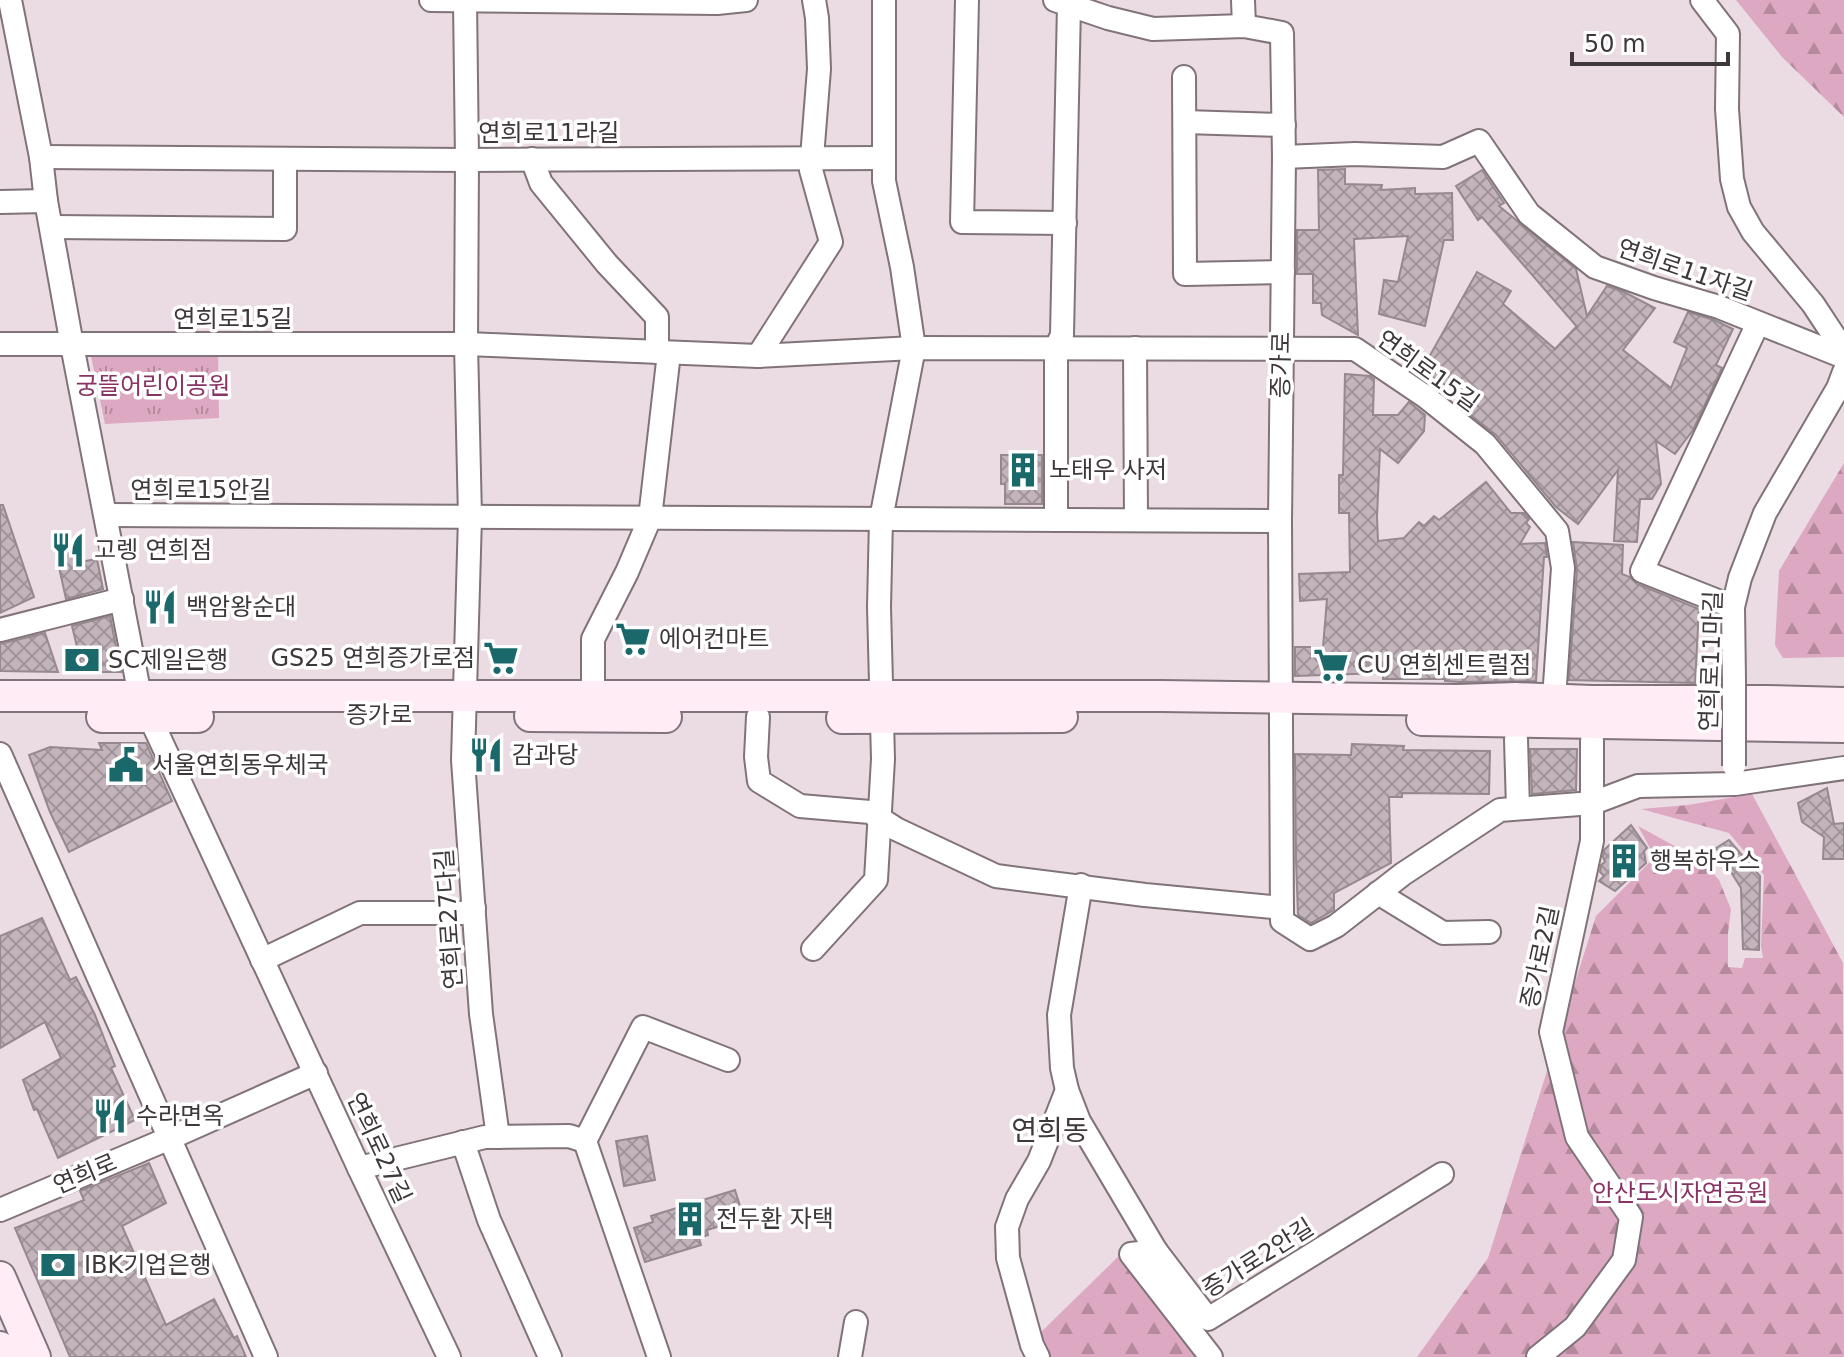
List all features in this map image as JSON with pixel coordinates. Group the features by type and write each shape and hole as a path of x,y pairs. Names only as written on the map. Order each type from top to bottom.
{"main road":[{"name":"증가로","path":"464,706 593,695 881,708 1280,707 1554,699 1844,703"},
{"name":"증가로","path":"0,696 145,707"},
{"name":"증가로","path":"0,714 145,707 464,706 758,717 881,708"},
{"name":"증가로","path":"1280,707 1844,727"},
{"path":"0,1277 35,1357"},
{"path":"0,1347 5,1357"}],"street":[{"path":"10,0 41,157 72,345"},
{"path":"431,0 717,3 746,0"},
{"path":"464,706 470,517 465,0"},
{"path":"758,356 831,242 811,170 819,69 814,0"},
{"path":"813,949 876,880 883,759 881,519 914,348 902,267 884,181 884,0"},
{"path":"967,0 962,222 1065,223"},
{"path":"1056,520 1056,348 1062,335 1065,223 1062,2 1153,29 1244,26 1243,0"},
{"path":"1702,0 1728,34 1727,109 1732,179 1739,207 1753,232 1813,304 1844,354"},
{"name":"증가로","path":"1244,26 1282,33 1282,908"},
{"path":"1184,77 1185,274 1283,272"},
{"path":"1185,122 1284,125"},
{"name":"연희로11자길","path":"1284,157 1355,154 1443,157 1479,141 1529,214 1595,267 1719,307 1758,323 1642,571 1733,607"},
{"name":"연희로11라길","path":"41,157 467,160 884,158"},
{"path":"52,227 285,229 285,159"},
{"path":"532,159 541,183 607,264 657,317 663,352 650,518 593,639 593,695"},
{"path":"0,202 46,201"},
{"path":"1758,323 1844,354"},
{"name":"연희로15길","path":"0,344 466,344 758,356 914,348 1355,349 1426,397 1485,444 1557,531 1563,568 1554,699"},
{"name":"연희로15안길","path":"72,345 106,515 1280,521"},
{"path":"1135,348 1136,520"},
{"name":"연희로11마길","path":"1734,775 1733,607 1740,578 1765,513 1838,388 1844,372"},
{"path":"106,515 145,707"},
{"path":"0,630 122,599"},
{"name":"연희로27다길","path":"464,706 463,760 481,1014 498,1137"},
{"name":"연희로27길","path":"145,707 449,1357"},
{"path":"758,717 756,757 759,781 800,806 870,812 896,829 996,876 1282,908 1282,921 1310,939 1336,926 1403,874 1500,810 1593,803 1638,786 1734,775 1844,768"},
{"path":"1516,739 1518,808"},
{"name":"증가로2길","path":"1538,1357 1575,1327 1624,1260 1631,1217 1577,1137 1551,1032 1592,841 1592,741"},
{"path":"0,754 266,1357"},
{"name":"증가로2안길","path":"1081,885 1059,1015 1062,1068 1067,1090 1079,1121 1156,1251 1208,1319 1442,1174"},
{"path":"1378,893 1443,933 1489,932"},
{"path":"262,960 360,913 463,913 474,908"},
{"path":"659,1357 585,1141 643,1027 728,1060"},
{"name":"연희로","path":"0,1210 316,1073"},
{"path":"1038,1357 1008,1258 1007,1227 1017,1199 1039,1161 1067,1090"},
{"path":"359,1168 485,1137 569,1136 585,1141"},
{"path":"463,1142 489,1220 550,1357"},
{"path":"1156,1251 1131,1254 1211,1357"},
{"path":"850,1357 856,1322"}],"green space":[{"path":"1736,0 1844,0 1844,117 1782,57"},
{"name":"궁뜰어린이공원","path":"218,350 219,418 105,424 90,351"},
{"path":"1844,463 1844,657 1783,658 1775,645 1779,571"},
{"name":"안산도시자연공원","path":"1752,794 1843,963 1844,1357 1417,1357 1488,1258 1596,916 1655,857 1638,826 1702,861 1719,880 1731,909 1728,967 1742,968 1745,958 1763,958 1764,875 1729,833 1641,809"},
{"path":"1125,1250 1204,1357 1049,1357 1037,1336"}],"building":[{"path":"1345,169 1345,184 1382,185 1381,190 1415,188 1415,194 1452,193 1453,240 1444,240 1425,326 1379,314 1384,280 1398,282 1408,236 1354,239 1358,335 1322,315 1321,303 1313,303 1313,274 1297,274 1297,230 1319,230 1318,170"},
{"path":"1482,170 1504,203 1499,206 1576,269 1587,316 1607,286 1655,308 1623,350 1671,388 1687,348 1674,342 1688,312 1733,329 1716,365 1722,368 1693,430 1675,454 1656,441 1661,484 1652,499 1640,499 1637,542 1614,541 1618,470 1578,524 1556,507 1496,435 1463,409 1469,398 1424,373 1424,366 1477,272 1511,291 1503,304 1555,349 1578,328 1482,217 1478,220 1456,186"},
{"path":"1345,374 1374,379 1373,415 1398,415 1409,402 1425,415 1424,431 1398,463 1380,449 1378,541 1404,538 1419,522 1424,526 1434,516 1439,520 1486,482 1511,513 1524,513 1529,519 1526,523 1530,527 1520,544 1545,543 1547,557 1544,557 1536,681 1383,679 1383,673 1295,676 1295,647 1323,647 1327,599 1300,601 1299,574 1350,572 1349,513 1339,513"},
{"name":"노태우 사저","path":"1001,455 1042,455 1042,504 1005,504"},
{"path":"0,505 3,505 34,597 0,613"},
{"path":"1573,542 1623,545 1622,574 1637,584 1699,609 1695,683 1569,680 1577,569"},
{"path":"76,544 80,562 97,559 103,589 66,599 55,549"},
{"path":"110,616 121,672 83,672 72,626"},
{"path":"45,633 58,672 0,671 0,644"},
{"path":"99,743 146,743 172,801 69,852 29,755 50,747 102,750"},
{"path":"1352,744 1404,746 1403,750 1490,751 1489,794 1402,793 1402,797 1389,797 1391,863 1334,893 1334,910 1311,923 1298,915 1295,754 1351,755"},
{"path":"1530,749 1577,749 1576,790 1532,794"},
{"path":"1827,788 1834,824 1844,823 1844,859 1823,859 1824,837 1802,822 1798,803"},
{"name":"행복하우스","path":"1631,825 1647,848 1644,851 1646,863 1615,891 1599,881 1604,876 1600,872 1605,862 1604,850"},
{"path":"1729,840 1760,876 1759,950 1743,949 1741,888 1716,848"},
{"path":"42,918 70,980 76,977 95,1015 115,1066 111,1068 135,1120 58,1158 23,1080 61,1058 45,1022 0,1048 0,936"},
{"path":"647,1136 655,1180 624,1186 616,1141"},
{"path":"149,1163 166,1203 122,1226 166,1325 214,1299 246,1357 70,1357 15,1228 84,1200 80,1191"},
{"name":"전두환 자택","path":"735,1190 741,1209 727,1213 730,1223 707,1230 708,1235 699,1238 701,1245 645,1262 634,1228 653,1222 651,1216"}],"place":[{"name":"노태우 사저","path":"1023,470"},
{"name":"고렝 연희점","path":"68,550"},
{"name":"백암왕순대","path":"160,607"},
{"name":"에어컨마트","path":"633,639"},
{"name":"GS25 연희증가로점","path":"501,658"},
{"name":"SC제일은행","path":"82,660"},
{"name":"CU 연희센트럴점","path":"1331,665"},
{"name":"감과당","path":"486,755"},
{"name":"서울연희동우체국","path":"126,765"},
{"name":"행복하우스","path":"1624,861"},
{"name":"수라면옥","path":"110,1116"},
{"name":"전두환 자택","path":"690,1219"},
{"name":"IBK기업은행","path":"58,1265"}],"district":[{"name":"연희동","path":"1050,1130"}]}
